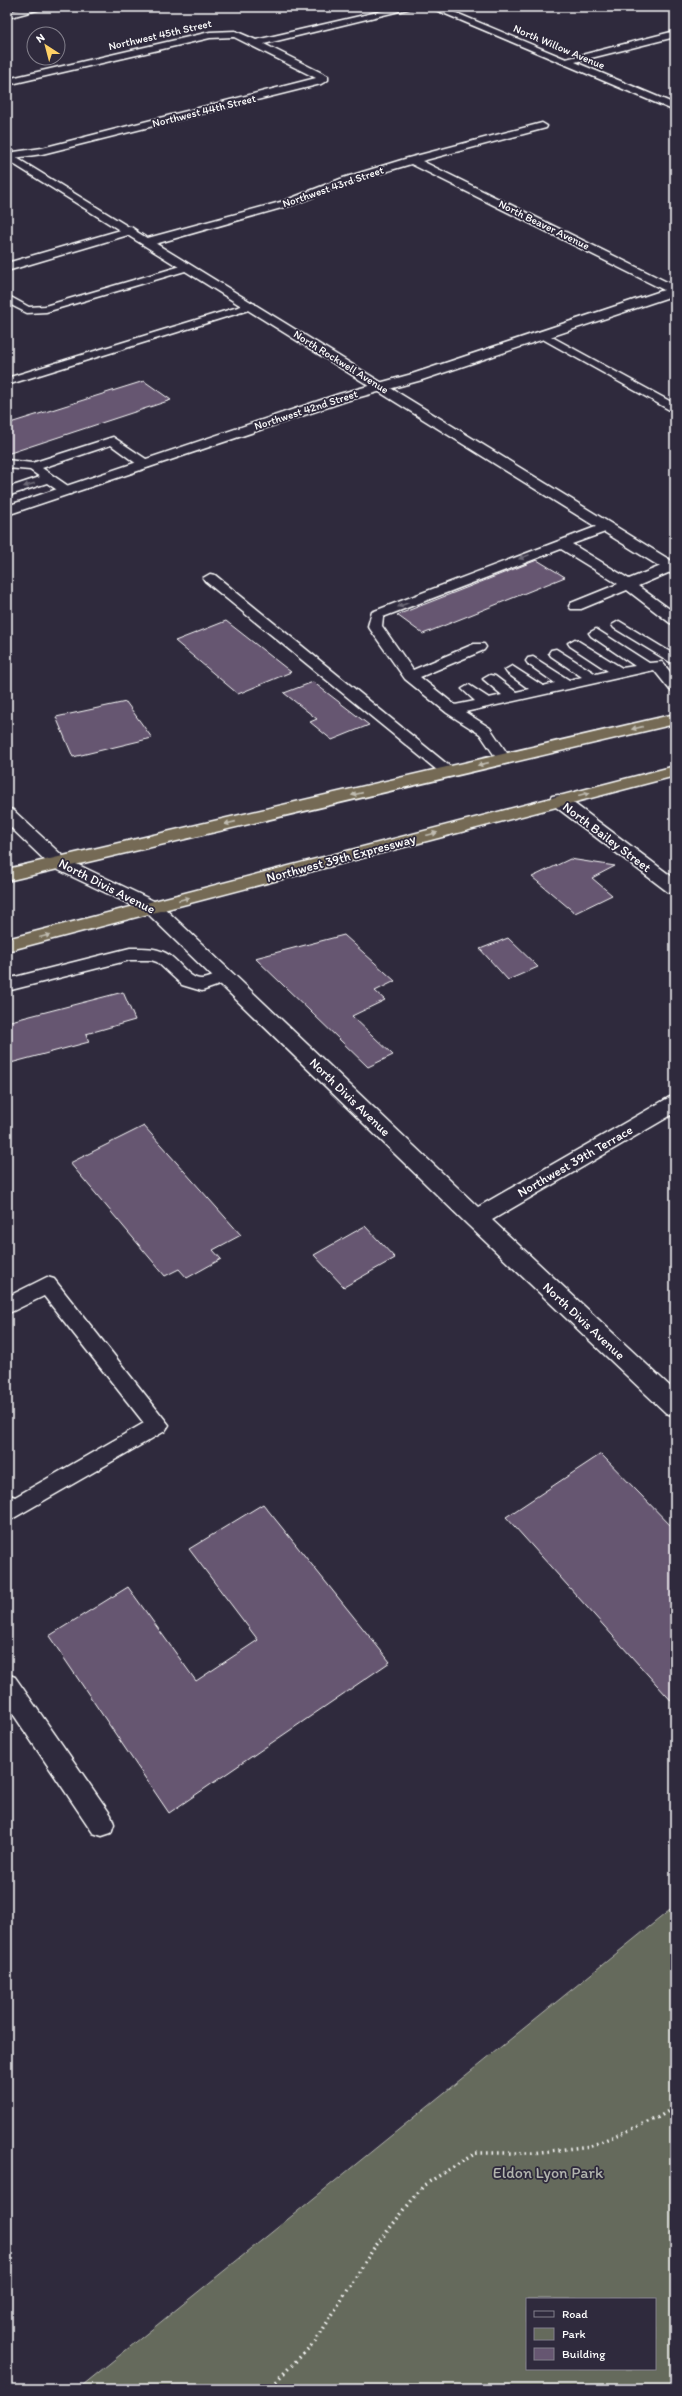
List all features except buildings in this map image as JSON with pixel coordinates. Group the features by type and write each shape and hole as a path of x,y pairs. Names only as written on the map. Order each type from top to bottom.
{"highway":[{"path":"7,875 675,719"},
{"name":"Northwest 39th Expressway","path":"7,945 153,908 558,800 675,771"}],"street":[{"path":"7,15 43,7"},
{"path":"255,43 411,7"},
{"name":"North Willow Avenue","path":"434,7 675,108"},
{"name":"Northwest 45th Street","path":"7,82 219,34 234,34 255,43"},
{"path":"564,62 675,34"},
{"name":"Northwest 44th Street","path":"7,156 42,151 317,82 324,78 255,43"},
{"name":"Northwest 43rd Street","path":"148,242 288,203 346,180 412,160 542,126"},
{"name":"North Rockwell Avenue","path":"7,156 131,231 673,568"},
{"name":"North Beaver Avenue","path":"412,160 675,291"},
{"path":"7,267 131,231"},
{"name":"Northwest 42nd Street","path":"7,511 344,397 543,335 675,291"},
{"name":"North Bailey Street","path":"558,800 675,888"},
{"name":"North Divis Avenue","path":"7,814 59,863 153,908 476,1219 675,1406"},
{"name":"Northwest 39th Terrace","path":"476,1219 675,1103"}],"lane":[{"path":"7,298 27,310 46,310 188,267"},
{"path":"7,382 251,306"},
{"path":"543,335 675,409"},
{"path":"33,467 113,440 145,464"},
{"path":"10,464 33,467 67,491"},
{"path":"7,492 50,478"},
{"path":"504,759 485,731 452,710 410,676 375,626 377,615 561,543 606,527"},
{"path":"561,543 627,584 675,620"},
{"path":"584,606 627,584 673,568"},
{"path":"210,578 448,772"},
{"path":"619,625 675,661"},
{"path":"596,633 651,666 675,686"},
{"path":"575,642 620,673"},
{"path":"410,676 479,647"},
{"path":"556,652 594,679"},
{"path":"458,655 470,664"},
{"path":"533,661 567,685"},
{"path":"452,710 675,661"},
{"path":"436,665 448,673"},
{"path":"512,670 541,691"},
{"path":"490,679 514,697"},
{"path":"469,689 487,702"},
{"path":"7,985 130,954 152,954 163,958 188,981 202,985 225,977"},
{"path":"7,1306 47,1285 158,1425 9,1508"},
{"path":"7,1685 102,1824"}],"path":[{"path":"268,2389 315,2342 374,2248 424,2185 476,2153 532,2153 591,2146 657,2118 675,2107"}],"green space":[{"name":"Eldon Lyon Park","path":"675,1906 675,2389 78,2389"}]}
